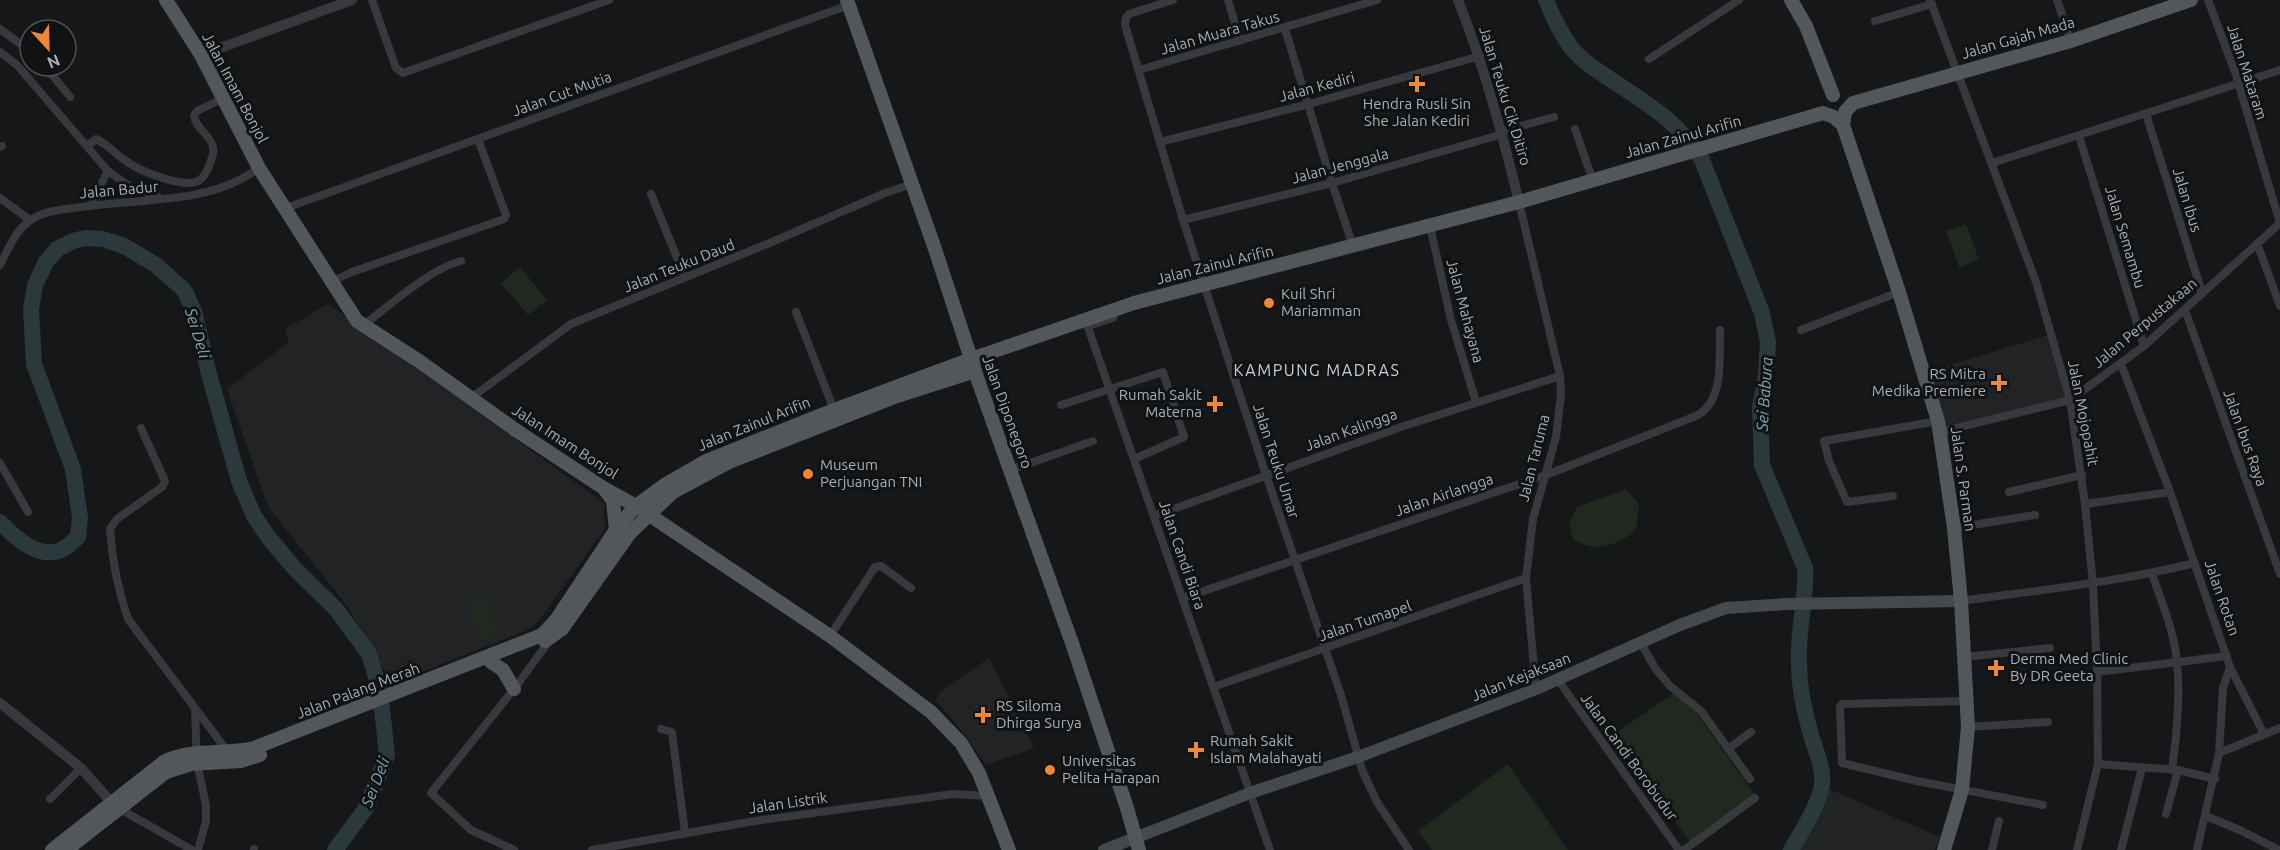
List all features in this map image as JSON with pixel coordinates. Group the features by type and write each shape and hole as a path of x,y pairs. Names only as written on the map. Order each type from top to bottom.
{"main road":[{"name":"Jalan Imam Bonjol","path":"166,0 201,55 260,168 357,321 602,487 636,506 830,636 936,716 961,743 979,772 1009,850"},
{"path":"1791,0 1806,26 1833,95 1852,104 1845,112 1843,125"},
{"name":"Jalan Gajah Mada","path":"1852,104 2071,41 2191,0"},
{"name":"Jalan Diponegoro","path":"848,3 1073,646 1137,843"},
{"path":"1823,113 1828,109 1833,95"},
{"path":"1823,113 1834,117 1843,125"},
{"name":"Jalan Zainul Arifin","path":"636,506 666,484 706,461 897,396 1087,323 1117,309 1519,202 1823,113"},
{"name":"Jalan S. Parman","path":"1843,125 1899,292 1939,427 1954,528 1961,601 1968,727 1962,790 1944,850"},
{"name":"Jalan Zainul Arifin","path":"648,514 673,492 710,471 815,423 834,410 973,365"},
{"path":"602,487 613,501 616,530"},
{"name":"Jalan Palang Merah","path":"417,689 542,635 556,620 616,530 636,506"},
{"name":"Jalan Palang Merah","path":"52,850 166,772 197,758 254,748 344,717 552,637 562,629 630,533 648,514"},
{"name":"Jalan Kejaksaan","path":"1104,850 1137,843 1250,793 1358,757 1536,689 1680,625 1726,608 1815,603 1961,601"},
{"path":"491,662 503,670 514,689"},
{"name":"Jalan Palang Merah","path":"197,758 250,759 344,717"},
{"name":"Jalan Palang Merah","path":"66,850 116,806"}],"street":[{"path":"201,55 352,0"},
{"path":"372,0 396,68 403,72 609,0"},
{"name":"Jalan Teuku Umar","path":"1173,0 1129,14 1125,25 1183,220 1206,284 1266,475 1326,649 1358,757 1377,802 1409,850"},
{"path":"1228,0 1240,41"},
{"name":"Jalan Muara Takus","path":"1139,70 1377,0"},
{"name":"Jalan Teuku Cik Ditiro","path":"1458,0 1480,56 1519,202"},
{"path":"1649,59 1739,0"},
{"path":"2057,0 2071,41"},
{"name":"Jalan Mataram","path":"2208,0 2238,85 2280,223"},
{"path":"1875,21 1932,1"},
{"name":"Jalan Mojopahit","path":"1932,1 2036,282 2070,400 2082,475 2093,584 2097,672 2098,764 2077,850"},
{"name":"Jalan Cut Mutia","path":"286,208 848,3"},
{"path":"1285,28 1353,246"},
{"path":"0,29 18,42"},
{"path":"0,52 17,65 108,171 143,193 166,199"},
{"name":"Jalan Kediri","path":"1160,142 1309,104 1480,56"},
{"path":"1992,163 2280,70"},
{"path":"55,78 70,97"},
{"path":"87,146 96,139 107,144 126,162 148,174 189,183 198,182 205,176 214,152 213,146 195,122 194,116 196,111 224,98"},
{"name":"Jalan Ibus","path":"2146,114 2202,294"},
{"name":"Jalan Jenggala","path":"1183,220 1332,183 1554,117"},
{"path":"1575,129 1593,180"},
{"name":"Jalan Semambu","path":"2079,136 2144,346"},
{"path":"333,281 352,272 504,219 506,215 478,139"},
{"name":"Jalan Badur","path":"30,220 51,212 90,205 166,199 212,192 230,186 260,168"},
{"path":"90,205 108,171"},
{"name":"Jalan Teuku Daud","path":"471,399 571,324 780,239 885,193 912,184"},
{"path":"651,194 685,277"},
{"path":"0,198 30,220 18,233 0,265"},
{"name":"Jalan Taruma","path":"1519,202 1560,376 1562,394 1556,437 1533,519 1526,578 1536,689"},
{"name":"Jalan Perpustakaan","path":"1893,496 1847,502 1829,461 1825,440 1939,427 2070,400 2144,346 2280,223"},
{"name":"Jalan Mahayana","path":"1430,226 1451,320 1476,402"},
{"path":"2257,243 2280,306"},
{"path":"364,325 401,296 445,268 461,261"},
{"path":"1801,330 1899,292"},
{"name":"Jalan Ibus Raya","path":"2185,310 2280,574"},
{"path":"796,312 834,410"},
{"name":"Jalan Candi Biara","path":"1087,323 1270,850"},
{"name":"Jalan Airlangga","path":"1183,598 1546,475 1696,416 1713,400 1718,378 1720,330"},
{"name":"Jalan Rotan","path":"2121,364 2170,492 2230,667 2223,688 2219,753 2197,850"},
{"path":"1061,405 1158,372 1165,374 1184,437 1182,440 1134,459"},
{"name":"Jalan Kalingga","path":"1154,516 1476,402 1560,376"},
{"path":"141,428 165,481 162,487 117,519 111,526 111,548 116,578 128,619 228,753"},
{"path":"1010,470 1093,441"},
{"path":"0,463 28,512"},
{"path":"2009,492 2082,475"},
{"path":"2085,504 2170,492"},
{"path":"1954,528 2035,515"},
{"path":"1961,601 2093,584 2152,574 2195,563"},
{"path":"830,636 876,566 881,566 911,588"},
{"path":"2152,574 2167,617 2177,663 2175,770 2166,814"},
{"name":"Jalan Tumapel","path":"1213,687 1526,578"},
{"path":"514,850 471,830 431,793 514,689 552,637"},
{"path":"1641,643 1655,668 1665,680 1701,711 1750,779"},
{"path":"1964,657 2050,648"},
{"path":"2097,672 2227,656"},
{"path":"2230,667 2264,734"},
{"name":"Jalan Candi Borobudur","path":"1558,680 1682,850"},
{"path":"1966,700 1844,704 1840,706 1843,764 2043,805"},
{"path":"0,703 81,768 116,806 192,850"},
{"path":"195,708 197,758 206,805 206,821 198,850"},
{"path":"1968,727 2048,722"},
{"path":"2219,753 2280,728"},
{"path":"661,729 672,732 685,832"},
{"path":"1728,749 1751,732"},
{"path":"2098,764 2175,770 2214,779"},
{"path":"50,800 81,768"},
{"path":"2121,850 2142,768"},
{"name":"Jalan Listrik","path":"592,850 685,832 953,794 990,796"},
{"path":"1682,850 1755,798"},
{"path":"2206,816 2279,850"},
{"path":"1992,850 1999,821"}],"shaded area":[{"path":"1966,224 1979,260 1959,267 1946,231"},
{"path":"520,267 547,300 528,315 501,283"},
{"path":"328,304 604,503 605,529 538,622 525,631 392,684 348,607 268,507 227,389 289,342 285,329"},
{"path":"2052,334 2069,401 1940,432 1924,373"},
{"path":"1626,489 1639,505 1637,524 1632,533 1617,542 1601,547 1587,546 1573,539 1569,524 1577,507"},
{"path":"484,597 499,633 480,641 466,604"},
{"name":"RS Siloma Dhirga Surya","path":"989,658 1034,748 986,765 935,699 945,688"},
{"path":"1674,693 1689,703 1755,795 1690,842 1613,735"},
{"path":"1508,764 1568,850 1432,850 1418,831"},
{"path":"1829,789 1940,837 1935,850 1798,850"}],"waterway":[{"name":"Sei Babura","path":"1546,0 1563,35 1579,56 1662,115 1693,146 1702,160 1762,313 1768,342 1766,374 1760,407 1762,465 1805,568 1805,592 1799,639 1800,680 1806,715 1822,777 1821,792 1814,809 1791,850"},
{"name":"Sei Deli","path":"0,522 24,543 39,551 61,550 78,537 80,518 73,469 34,364 31,309 35,285 46,262 57,249 85,238 103,239 124,246 156,265 184,290 194,311 239,481 254,516 295,569 336,609 369,654 380,690 387,755 366,808 335,850"}],"place":[{"name":"Hendra Rusli Sin She Jalan Kediri","path":"1417,84"},
{"name":"Kuil Shri Mariamman","path":"1269,303"},
{"name":"RS Mitra Medika Premiere","path":"1999,383"},
{"name":"Rumah Sakit Materna","path":"1215,404"},
{"name":"Museum Perjuangan TNI","path":"808,474"},
{"name":"Derma Med Clinic By DR Geeta","path":"1996,668"},
{"name":"RS Siloma Dhirga Surya","path":"983,715"},
{"name":"Rumah Sakit Islam Malahayati","path":"1196,750"},
{"name":"Universitas Pelita Harapan","path":"1050,770"}],"district":[{"name":"KAMPUNG MADRAS","path":"1317,370"}]}
